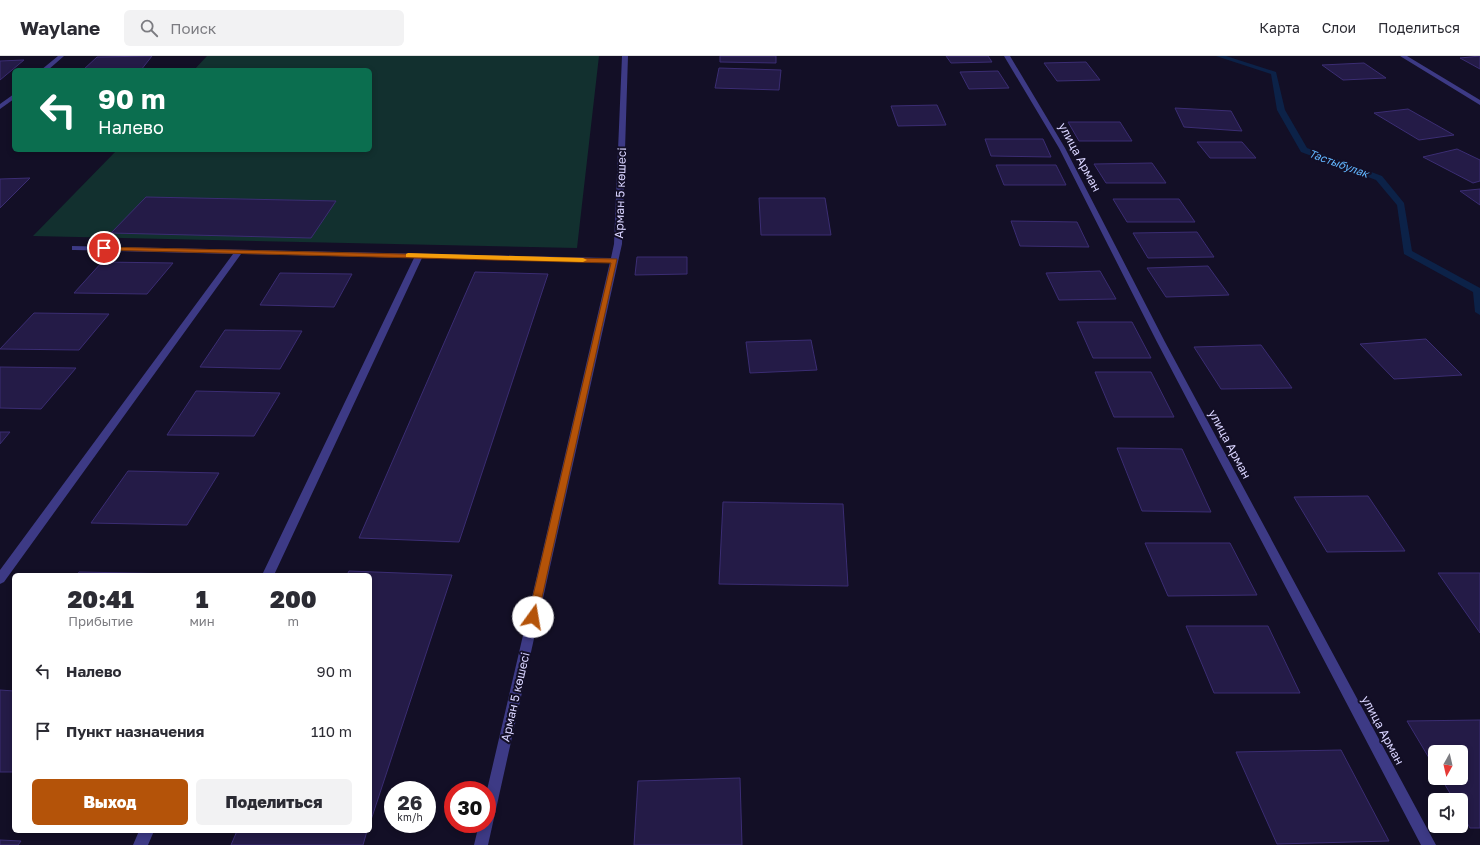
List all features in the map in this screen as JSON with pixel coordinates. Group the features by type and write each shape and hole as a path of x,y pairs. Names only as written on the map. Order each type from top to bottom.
{"street":[{"path":"46,68 61,56"},
{"name":"Арман 5 көшесі","path":"496,781 618,244 625,56"},
{"name":"улица Арман","path":"1007,56 1062,148 1161,342 1429,845"},
{"path":"1403,56 1480,103"},
{"path":"0,107 12,98"},
{"path":"75,248 615,260"},
{"path":"0,579 239,251"},
{"path":"269,573 419,255"},
{"path":"140,845 146,833"},
{"path":"481,845 484,833"}],"green space":[{"path":"207,56 599,56 577,248 33,236 115,152 372,152 372,68 196,68"}],"building":[{"path":"152,56 143,68 85,68 97,57"},
{"path":"720,56 776,56 776,63 720,62"},
{"path":"946,56 988,56 992,62 951,63"},
{"path":"1480,56 1480,69 1460,58"},
{"path":"24,60 14,68 12,68 12,70 0,80 0,61"},
{"path":"1086,62 1100,80 1057,81 1044,63"},
{"path":"1364,63 1386,78 1343,80 1322,65"},
{"path":"719,68 781,70 779,90 715,88"},
{"path":"998,71 1009,88 969,89 960,72"},
{"path":"937,105 946,125 898,126 891,106"},
{"path":"1175,108 1231,111 1242,131 1184,127"},
{"path":"1408,109 1454,135 1419,140 1374,113"},
{"path":"1068,122 1120,122 1132,141 1079,141"},
{"path":"985,139 1043,139 1051,157 991,156"},
{"path":"1197,142 1242,142 1256,158 1210,158"},
{"path":"1457,149 1480,160 1480,181 1473,183 1423,157"},
{"path":"1152,163 1166,183 1106,183 1094,164"},
{"path":"996,165 1056,165 1066,185 1004,185"},
{"path":"30,178 0,208 0,179"},
{"path":"1480,189 1480,205 1460,191"},
{"path":"146,197 336,201 311,238 111,233"},
{"path":"759,198 825,198 831,235 761,235"},
{"path":"1113,199 1179,199 1195,222 1127,222"},
{"path":"1011,221 1077,222 1089,247 1020,246"},
{"path":"1197,232 1214,257 1148,258 1133,233"},
{"path":"637,257 687,257 687,274 635,275"},
{"path":"102,262 173,263 147,294 74,293"},
{"path":"1208,266 1229,295 1166,297 1147,268"},
{"path":"1100,271 1116,299 1059,300 1046,273"},
{"path":"475,272 548,274 459,542 359,538"},
{"path":"280,273 352,274 334,307 260,305"},
{"path":"34,313 109,314 79,350 0,349"},
{"path":"1077,322 1132,322 1151,358 1093,358"},
{"path":"225,330 302,331 280,369 200,367"},
{"path":"1426,339 1462,375 1394,379 1360,344"},
{"path":"811,340 817,370 750,373 746,342"},
{"path":"1261,345 1292,388 1221,389 1194,347"},
{"path":"0,367 76,368 41,409 0,408"},
{"path":"1095,372 1151,372 1174,417 1114,417"},
{"path":"196,391 280,393 254,436 167,435"},
{"path":"0,432 10,432 0,444"},
{"path":"1117,448 1182,449 1211,512 1142,511"},
{"path":"128,471 219,473 187,525 91,523"},
{"path":"1368,496 1405,551 1327,552 1294,497"},
{"path":"723,502 843,504 848,586 719,584"},
{"path":"1145,543 1230,543 1257,595 1168,596"},
{"path":"349,571 452,575 372,817 372,573 348,573"},
{"path":"79,572 129,573 78,573"},
{"path":"1438,573 1480,573 1480,633"},
{"path":"1186,626 1268,626 1300,693 1214,693"},
{"path":"0,690 12,691 12,772 0,772"},
{"path":"1480,720 1480,828 1470,828 1468,824 1468,793 1450,793 1445,785 1468,785 1468,745 1428,745 1428,756 1407,721"},
{"path":"1341,750 1389,841 1277,844 1236,752"},
{"path":"740,778 742,845 634,845 638,781"},
{"path":"236,833 366,833 363,845 231,845"},
{"path":"0,840 21,841 18,845 0,845"}],"waterway":[{"name":"Тастыбулак","path":"1219,56 1274,73 1281,110 1304,150 1379,178 1401,205 1407,252 1478,291 1480,312"}],"slow traffic":[{"path":"408,255 583,260"}],"route":[{"path":"104,248 615,260 533,617"}]}
